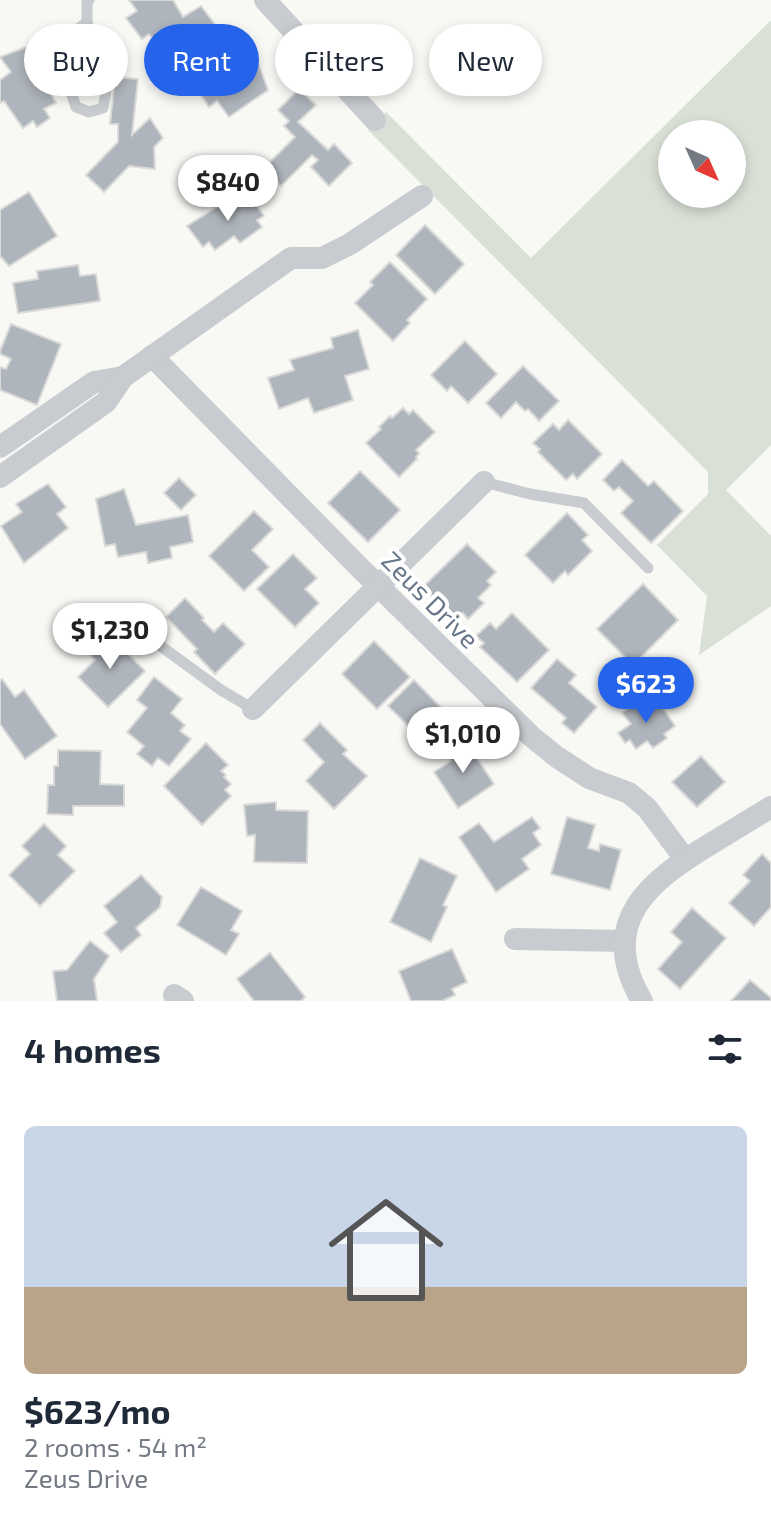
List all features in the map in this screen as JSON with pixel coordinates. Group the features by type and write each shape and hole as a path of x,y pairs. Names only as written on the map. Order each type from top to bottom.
{"street":[{"path":"265,0 375,120"},
{"path":"0,477 106,402 123,377 291,258 322,258 350,244 422,196"},
{"name":"Zeus Drive","path":"152,356 532,737 589,778 629,793 647,808 685,859"},
{"path":"0,447 94,382 123,377"},
{"path":"253,709 484,482"},
{"path":"642,1001 627,967 625,941 631,916 644,893 685,859 771,807"},
{"path":"515,939 625,941"}],"lane":[{"path":"87,22 69,36 66,77 76,107 89,112 103,108 106,93 87,22 89,0"},
{"path":"484,482 584,503 648,568"},
{"path":"140,631 221,690 253,709"}],"shaded area":[{"path":"771,20 771,445 726,490 771,536 771,606 699,655 707,596 657,545 708,494 708,472 368,130 386,112 531,258 658,132 658,208 746,208 746,120 670,120"}],"building":[{"path":"129,0 173,0 183,17 201,6 214,24 144,24 142,39 126,18 137,11"},
{"path":"24,48 24,96 52,96 56,103 44,109 50,118 37,127 33,121 23,128 4,101 0,103 0,80 11,72 0,57"},
{"path":"259,65 268,90 229,117 217,101 209,107 201,96 259,96"},
{"path":"128,78 138,79 132,135 150,118 163,138 154,147 155,169 129,166 104,192 86,175 118,142 118,124 110,124 113,96 128,96"},
{"path":"292,96 306,96 316,105 298,122 328,150 334,144 352,163 329,186 311,167 318,160 312,155 281,186 264,168 295,137 284,126 289,121 278,110"},
{"path":"29,192 57,236 9,266 0,256 0,210"},
{"path":"248,194 264,216 257,220 262,227 240,243 234,236 215,250 209,242 203,247 187,226 222,204"},
{"path":"425,225 464,264 435,294 396,255"},
{"path":"390,262 427,299 393,341 355,303"},
{"path":"78,265 80,276 96,274 100,301 18,313 13,283 38,279 37,271"},
{"path":"11,324 61,344 37,405 0,390 0,367 6,369 11,359 0,354 0,351"},
{"path":"358,330 369,369 345,376 353,400 314,413 308,398 279,409 268,378 294,370 290,360 333,348 331,338"},
{"path":"465,341 497,374 468,403 451,386 447,391 431,375"},
{"path":"523,366 559,401 539,421 516,402 501,418 486,403"},
{"path":"403,408 409,414 413,410 435,432 416,450 419,453 417,459 399,477 366,443 390,416 392,418"},
{"path":"568,420 602,454 577,479 573,474 566,480 533,443 553,424 559,430"},
{"path":"622,460 648,486 654,481 683,511 651,543 621,513 633,501 619,487 614,491 603,480"},
{"path":"360,471 400,510 368,542 328,503"},
{"path":"179,478 196,495 181,510 164,493"},
{"path":"48,484 66,507 57,514 68,528 24,563 1,526 22,512 16,504"},
{"path":"124,489 136,525 188,515 193,542 170,547 172,558 148,563 146,552 118,557 115,544 105,546 96,499"},
{"path":"254,511 273,529 252,550 269,567 244,591 209,556"},
{"path":"567,513 588,535 582,540 592,551 568,575 565,571 553,583 525,555"},
{"path":"467,544 496,572 487,581 491,585 478,598 484,603 468,619 463,613 456,620 423,587"},
{"path":"293,554 317,578 305,589 319,603 295,627 257,589"},
{"path":"643,584 678,620 633,665 597,629"},
{"path":"185,598 214,632 223,623 245,644 215,674 194,652 197,649 166,617"},
{"path":"512,613 549,650 517,682 480,647 484,643 476,636 490,623 496,629"},
{"path":"107,633 145,671 108,707 78,677 95,660 87,652"},
{"path":"374,641 410,677 377,709 342,674"},
{"path":"557,659 576,675 569,683 597,707 574,733 562,723 566,718 531,688"},
{"path":"154,677 182,699 171,713 185,725 180,731 191,739 169,766 158,758 152,766 137,754 144,746 127,732 147,708 137,700"},
{"path":"2,679 15,697 24,690 57,736 25,759 0,724"},
{"path":"414,680 455,722 430,747 388,706"},
{"path":"644,697 652,709 660,704 675,726 664,734 667,738 653,748 647,741 636,749 630,740 625,743 618,733 631,724 622,713"},
{"path":"320,723 347,750 343,754 367,776 334,809 306,781 324,762 303,740"},
{"path":"465,740 494,784 458,808 434,772 451,761 446,752"},
{"path":"206,743 228,765 221,771 231,784 225,790 231,796 202,825 164,786"},
{"path":"58,750 101,751 100,784 124,785 124,806 73,806 73,815 47,814 48,785 54,785"},
{"path":"701,756 725,782 697,807 672,782"},
{"path":"276,802 276,810 308,811 307,863 254,862 255,835 247,836 244,805"},
{"path":"532,817 540,828 533,833 541,845 522,859 529,869 496,892 459,837 479,823 494,842"},
{"path":"567,817 595,825 588,848 599,851 600,844 621,850 610,890 551,874"},
{"path":"44,824 66,846 58,855 75,871 40,906 9,875 30,854 22,846"},
{"path":"762,854 771,863 771,907 754,926 729,903 750,881 743,875"},
{"path":"420,858 457,876 431,942 390,922"},
{"path":"141,875 162,897 160,907 136,928 141,935 121,952 104,933 117,922 104,906"},
{"path":"201,887 242,911 231,930 239,934 226,955 177,925"},
{"path":"692,908 726,938 680,989 658,969 682,942 671,932"},
{"path":"90,941 109,956 94,979 97,1001 57,1001 53,971 67,970"},
{"path":"452,949 467,982 452,989 455,995 442,1001 411,1001 399,971"},
{"path":"270,953 305,997 301,1001 254,1001 237,979"},
{"path":"750,980 771,998 771,1001 731,1001"}]}
